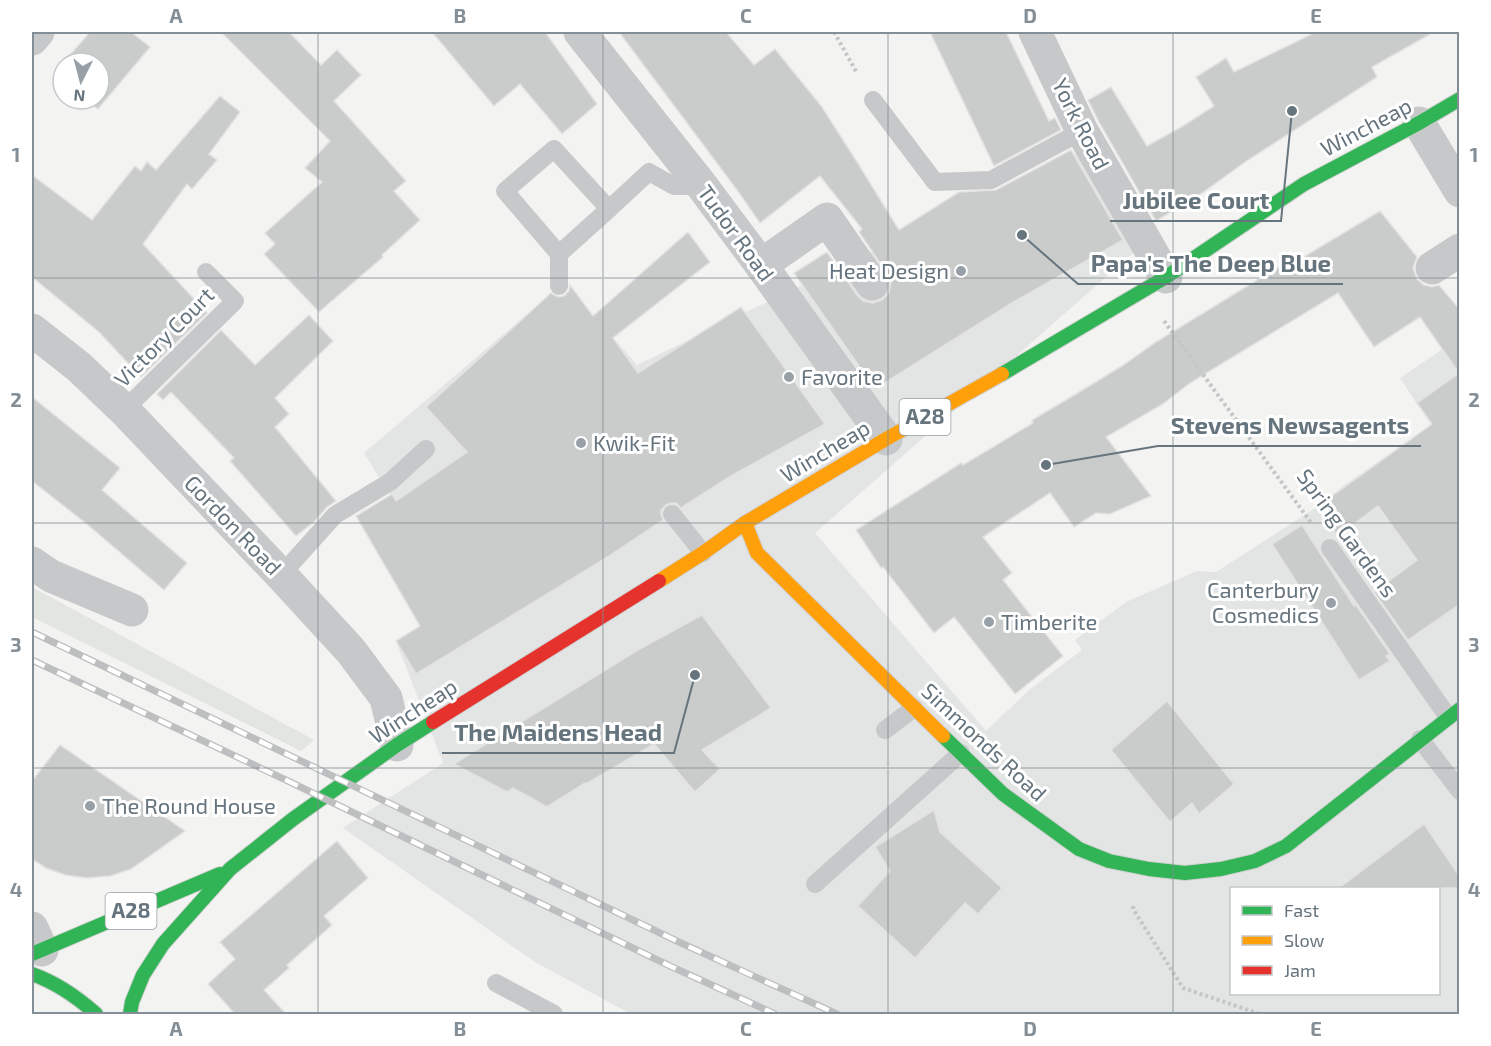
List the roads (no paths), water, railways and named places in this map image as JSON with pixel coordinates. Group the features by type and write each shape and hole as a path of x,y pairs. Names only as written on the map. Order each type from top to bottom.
{"main road":[{"name":"Wincheap","path":"130,1014 132,1002 143,975 163,944 230,870 292,819 397,746 704,553 745,523 1154,284 1304,184 1460,99"},
{"name":"Simmonds Road","path":"745,523 757,553 1003,794 1079,849 1109,861 1185,873 1221,869 1255,861 1286,846 1454,713"},
{"name":"Wincheap","path":"34,952 230,870"},
{"path":"34,952 52,981 76,996 96,1014"}],"street":[{"path":"32,39 38,32"},
{"name":"Tudor Road","path":"580,32 702,186 886,440"},
{"name":"York Road","path":"1035,32 1154,284"},
{"path":"1419,123 1460,191"},
{"path":"761,265 827,219 873,284"},
{"path":"1432,268 1460,250"},
{"name":"Gordon Road","path":"32,330 79,368 124,410 351,651 386,698 397,746"},
{"path":"32,563 51,576 132,610"}],"lane":[{"path":"873,100 935,182 990,180 1082,131"},
{"path":"559,286 559,254 505,191 554,149 609,209"},
{"path":"559,254 649,172 674,186 702,186"},
{"name":"Victory Court","path":"124,410 235,301 206,272"},
{"path":"291,586 335,515 390,482 426,449"},
{"path":"672,514 704,553"},
{"name":"Spring Gardens","path":"1330,548 1454,713"},
{"path":"885,730 914,708"},
{"path":"1420,739 1460,791"},
{"path":"815,884 961,753"},
{"path":"496,983 554,1014"}],"railway":[{"path":"32,632 681,943 837,1014"},
{"path":"32,660 670,966 775,1014"}],"place":[{"name":"Jubilee Court","path":"1292,111"},
{"name":"Papa's The Deep Blue","path":"1022,235"},
{"name":"Heat Design","path":"961,271"},
{"name":"Favorite","path":"789,377"},
{"name":"Kwik-Fit","path":"581,443"},
{"name":"Stevens Newsagents","path":"1046,465"},
{"name":"Canterbury Cosmedics","path":"1331,603"},
{"name":"Timberite","path":"989,622"},
{"name":"The Maidens Head","path":"695,675"},
{"name":"The Round House","path":"90,806"}]}
